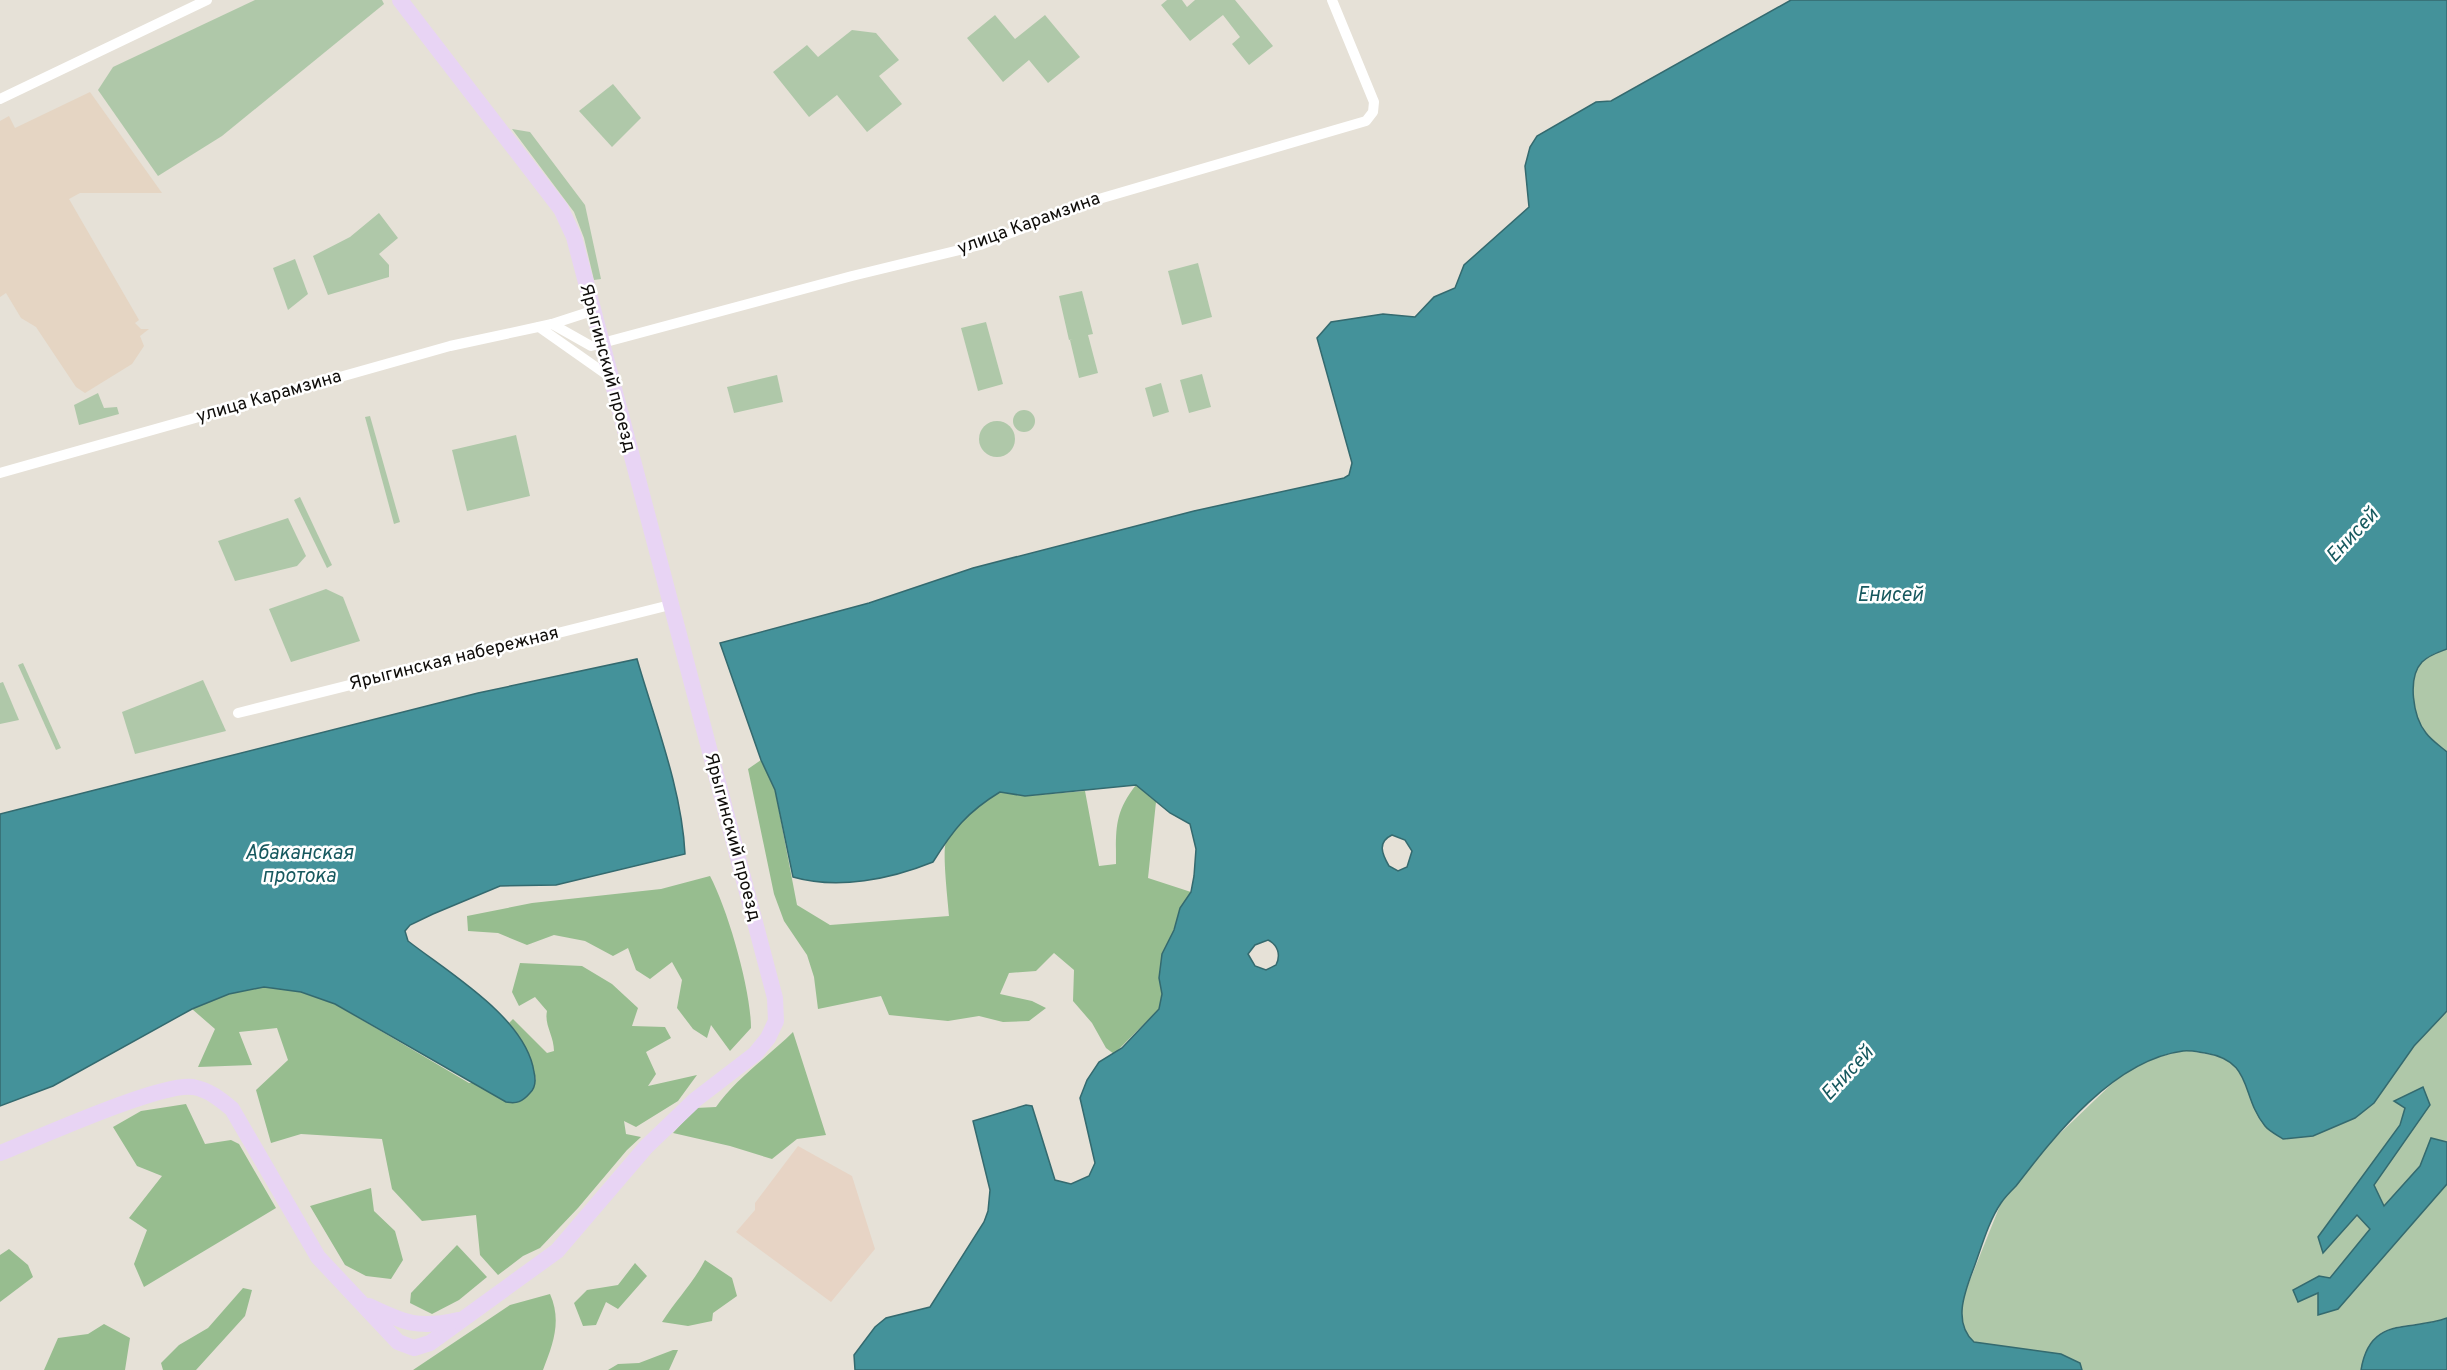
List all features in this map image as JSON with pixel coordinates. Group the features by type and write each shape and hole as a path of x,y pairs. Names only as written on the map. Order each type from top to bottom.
{"main road":[{"name":"Ярыгинский проезд","path":"0,1153 158,1092 190,1087 211,1092 232,1109 318,1257 357,1300 397,1320 418,1326 433,1326 468,1318 557,1251 646,1147 695,1100 755,1054 768,1038 776,1021 775,998 600,344 574,237 561,208 400,0"}],"street":[{"path":"0,99 207,0"},
{"name":"улица Карамзина","path":"600,344 852,276 980,245 1092,201 1366,121 1373,112 1374,102 1332,0"},
{"name":"улица Карамзина","path":"0,473 450,346 552,324 592,311"},
{"path":"552,324 587,345 600,344"},
{"path":"539,327 610,377"},
{"name":"Ярыгинская набережная","path":"238,713 670,605"}],"shaded area":[{"path":"90,92 162,193 80,193 69,199 139,320 135,323 141,329 149,329 140,336 144,346 132,364 85,393 76,387 36,327 21,318 6,293 0,297 0,121 9,116 15,128"},
{"path":"798,1146 852,1176 875,1249 831,1302 736,1232 755,1210 755,1203"}],"green space":[{"path":"255,0 382,0 384,4 222,136 158,176 98,90 113,67"},
{"path":"1167,0 1182,0 1187,7 1195,0 1235,0 1273,46 1249,65 1232,44 1240,37 1223,15 1190,41 1161,5"},
{"path":"995,15 1015,39 1045,15 1080,57 1048,83 1029,60 1003,82 967,38"},
{"path":"852,30 876,33 899,60 879,76 902,104 867,132 837,95 809,117 773,72 807,45 818,57"},
{"path":"613,84 641,118 612,147 579,111"},
{"path":"512,129 530,132 585,205 601,279 594,280 584,238 574,212"},
{"path":"379,213 398,238 379,254 389,265 389,277 328,295 313,256 350,237"},
{"path":"295,259 308,294 288,310 273,268"},
{"path":"1198,263 1212,317 1182,325 1168,271"},
{"path":"1082,291 1093,334 1088,335 1098,373 1079,378 1070,340 1073,339 1069,340 1059,296"},
{"path":"986,322 1003,384 978,391 961,328"},
{"path":"1202,374 1211,407 1189,413 1180,380"},
{"path":"777,375 783,402 734,413 727,387"},
{"path":"1161,383 1169,412 1153,417 1145,388"},
{"path":"98,393 104,408 117,407 119,414 79,425 74,405"},
{"path":"1024,410 1032,413 1035,421 1032,429 1024,432 1016,429 1013,421 1016,413"},
{"path":"370,416 400,522 394,524 365,417"},
{"path":"997,421 1010,426 1015,439 1010,452 997,457 984,452 979,439 984,426"},
{"path":"516,435 530,496 467,511 452,450"},
{"path":"300,497 332,565 327,568 294,500"},
{"path":"288,518 306,556 297,566 235,581 218,541"},
{"path":"326,589 343,597 360,641 291,662 269,609"},
{"path":"2447,649 2447,752 2428,736 2421,726 2415,708 2413,687 2417,669 2422,662"},
{"path":"23,663 61,748 56,750 18,665"},
{"path":"203,680 226,731 135,754 122,712"},
{"path":"3,682 19,720 0,724 0,683"},
{"path":"761,760 775,790 797,905 830,925 949,916 945,866 946,842 962,819 999,792 1025,796 1085,791 1099,866 1116,864 1120,813 1136,785 1156,802 1148,878 1191,892 1180,908 1174,930 1162,954 1159,978 1162,994 1159,1009 1114,1054 1106,1048 1092,1023 1073,1001 1074,970 1054,953 1036,971 1009,973 1000,994 1032,1001 1046,1008 1029,1021 1003,1022 979,1016 948,1021 889,1015 881,996 818,1009 814,977 807,955 784,921 774,894 748,769"},
{"path":"710,876 724,909 737,950 750,1012 751,1028 730,1051 711,1025 707,1038 693,1029 677,1008 682,980 672,962 650,979 636,970 628,948 613,956 585,941 554,935 527,945 498,933 468,931 467,916 532,903 661,889"},
{"path":"520,963 582,966 612,984 638,1008 632,1026 665,1027 671,1038 646,1052 656,1074 648,1086 697,1075 678,1101 636,1127 624,1121 626,1134 641,1137 540,1248 523,1256 498,1275 480,1255 476,1215 422,1221 392,1189 382,1139 301,1134 271,1143 256,1090 288,1060 277,1028 239,1032 252,1065 198,1067 215,1029 192,1009 229,994 264,987 301,992 335,1004 469,1083 536,1080 527,1050 509,1023 513,1019 547,1053 554,1051 554,1046 546,1016 547,1011 535,997 519,1006 512,992"},
{"path":"2447,1011 2447,1318 2382,1332 2373,1340 2366,1352 2361,1370 2082,1370 2080,1363 1974,1342 1965,1333 1961,1319 1964,1295 2001,1203 2052,1141 2119,1077 2149,1060 2184,1050 2228,1058 2240,1072 2256,1112 2266,1127 2334,1127 2355,1118 2374,1103 2414,1046"},
{"path":"793,1032 826,1135 797,1139 772,1159 730,1146 673,1133 696,1108 716,1107 742,1078"},
{"path":"186,1104 205,1144 231,1140 239,1144 276,1208 144,1287 134,1264 147,1230 129,1218 162,1176 137,1166 113,1127 141,1111"},
{"path":"371,1188 374,1211 395,1231 403,1260 391,1279 366,1276 345,1265 310,1206"},
{"path":"457,1245 487,1277 459,1300 432,1314 410,1303 411,1293"},
{"path":"9,1249 28,1265 33,1277 0,1302 0,1255"},
{"path":"705,1260 732,1278 737,1296 713,1313 712,1321 688,1326 662,1322 696,1276"},
{"path":"635,1263 647,1276 618,1309 606,1302 596,1325 583,1326 574,1303 587,1290 618,1285"},
{"path":"243,1288 252,1290 245,1316 196,1370 163,1370 161,1363 179,1345 208,1328"},
{"path":"550,1294 554,1304 556,1323 553,1342 543,1370 413,1370 510,1305"},
{"path":"104,1324 130,1338 125,1370 44,1370 58,1338 88,1334"},
{"path":"678,1350 669,1370 608,1370 618,1364 639,1363"}],"water":[{"name":"Енисей","path":"1791,0 2447,0 2447,649 2422,662 2417,669 2413,687 2415,708 2421,726 2430,738 2447,752 2447,1011 2414,1046 2374,1103 2355,1118 2313,1136 2283,1139 2271,1131 2257,1114 2239,1071 2232,1063 2221,1057 2205,1053 2183,1051 2158,1057 2110,1084 2089,1102 2049,1144 1996,1210 1970,1279 1962,1308 1964,1326 1974,1342 2061,1354 2080,1363 2082,1370 855,1370 854,1355 875,1327 886,1318 930,1307 984,1222 988,1211 990,1190 973,1121 1026,1105 1032,1106 1055,1180 1071,1184 1089,1176 1095,1163 1080,1098 1087,1080 1099,1062 1122,1048 1159,1009 1162,994 1159,978 1162,954 1174,930 1180,908 1191,892 1196,849 1190,824 1170,813 1136,785 1025,796 1000,792 978,807 962,822 933,862 882,878 864,881 828,883 793,877 775,790 761,760 720,643 869,603 973,568 1194,511 1349,475 1352,463 1317,338 1331,322 1383,314 1415,317 1434,297 1455,288 1464,265 1529,207 1525,166 1530,147 1537,136 1596,102 1611,101","holes":["1392,835 1405,840 1412,851 1407,867 1398,871 1389,866 1382,849 1384,841","1268,940 1276,947 1278,958 1276,965 1266,970 1255,966 1248,954 1255,945"]},
{"name":"Абаканская протока","path":"637,659 679,805 685,854 556,885 500,886 433,914 410,925 405,931 408,941 483,998 517,1033 528,1052 535,1078 530,1093 519,1102 506,1102 335,1004 301,992 264,987 229,994 192,1009 53,1086 0,1106 0,814 478,693"},
{"path":"2423,1087 2430,1105 2374,1185 2384,1206 2420,1166 2431,1138 2447,1142 2447,1184 2338,1309 2318,1315 2318,1293 2298,1302 2293,1290 2319,1276 2330,1278 2370,1229 2357,1215 2323,1253 2318,1237 2400,1125 2405,1108 2394,1101"},
{"path":"2447,1318 2447,1370 2361,1370 2366,1353 2373,1341 2382,1333"}]}
